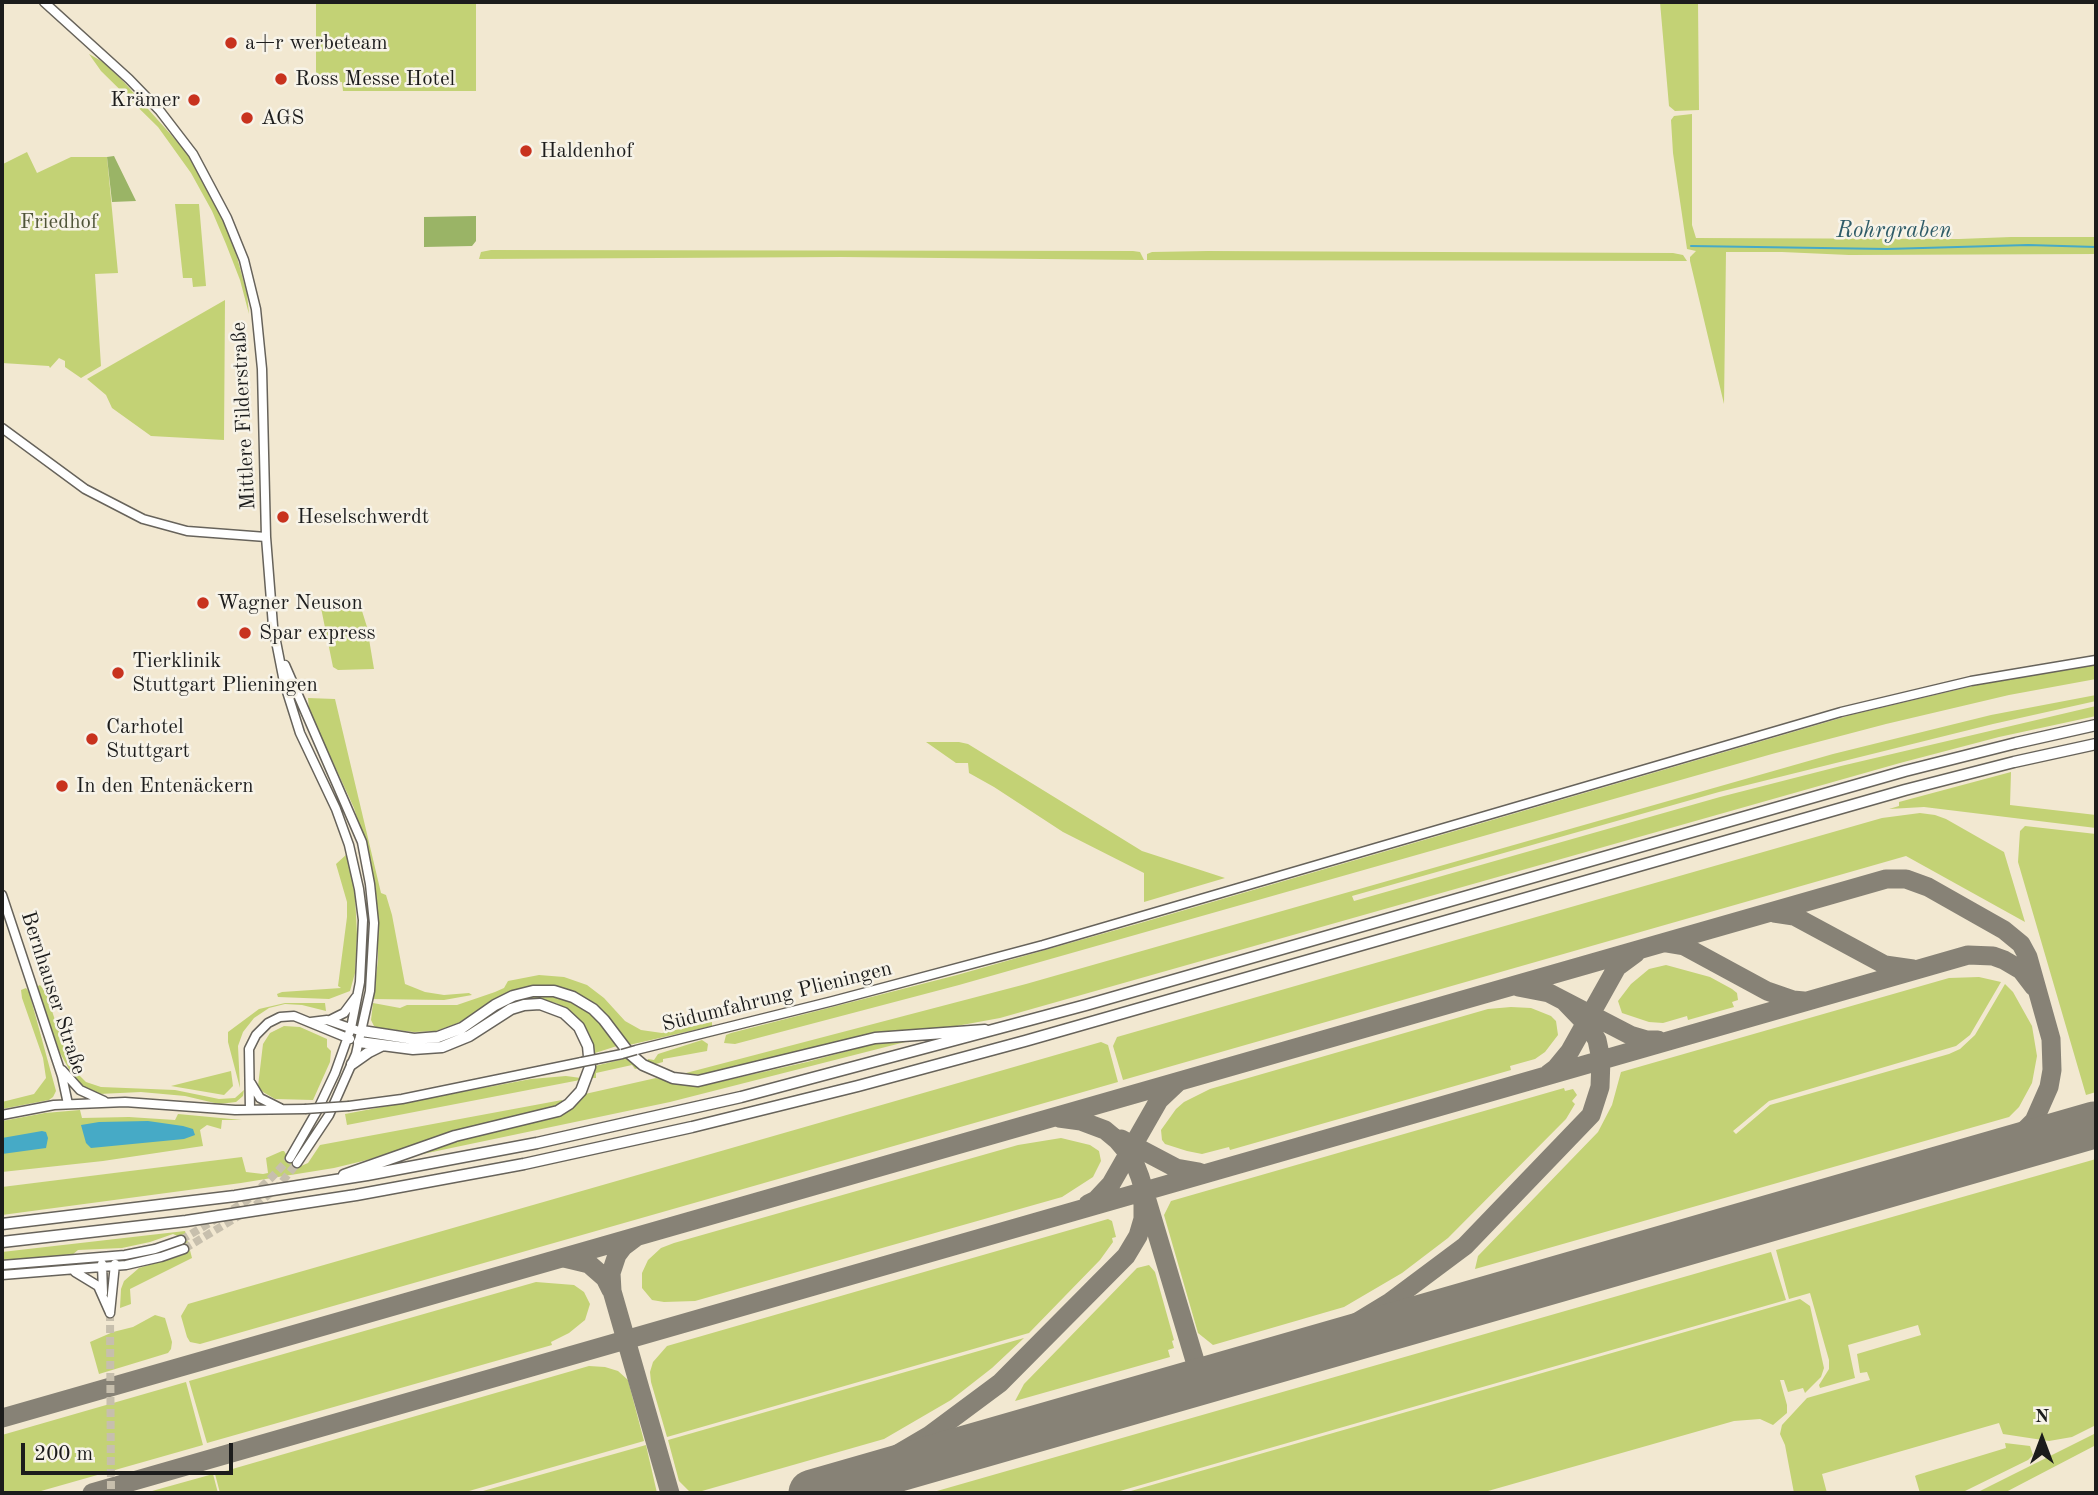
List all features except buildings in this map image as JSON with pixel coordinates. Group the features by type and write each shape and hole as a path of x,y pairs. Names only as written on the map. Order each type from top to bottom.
{"highway":[{"path":"2,1224 179,1204 327,1182 632,1123 1000,1029 1893,775 2016,743 2096,726"},
{"path":"2,1242 186,1221 356,1195 524,1164 703,1125 1058,1032 1905,790 2096,744"},
{"path":"361,1037 433,1038 461,1028 513,996 533,991 554,992 573,997 590,1006 629,1053 646,1067 673,1078 698,1081 875,1038 1000,1029"},
{"path":"327,1182 369,1164 431,1143 553,1113 565,1107 578,1095 590,1068 588,1046 579,1027 564,1013 540,1004 524,1004 511,1009 469,1037 442,1047 419,1049 383,1046 361,1037"},
{"path":"352,1065 369,1052 383,1046"}],"main road":[{"name":"Mittlere Filderstraße","path":"44,2 129,79 160,111 193,154 227,218 244,260 258,321 266,537 273,626 284,682 300,733 336,809 355,866 361,897 363,933 358,995 351,1028 293,1161 329,1115 352,1065 361,1037 372,984 373,902 368,868 354,822 278,651"},
{"path":"2,428 85,489 143,519 187,531 266,537"},
{"name":"Südumfahrung Plieningen","path":"2,1115 68,1104 144,1101 212,1109 250,1110 349,1106 441,1092 622,1054 956,969 1872,704 1971,681 2096,660"},
{"name":"Bernhauser Straße","path":"2,895 59,1067 68,1104"},
{"path":"310,1022 327,1020 344,1013 358,995"},
{"path":"250,1110 249,1049 261,1029 272,1021 285,1016 296,1017 347,1038 361,1037"},
{"path":"327,1020 351,1028 361,1037"},
{"path":"59,1067 80,1090 107,1102"},
{"path":"251,1083 260,1098 282,1109"},
{"path":"2,1265 115,1257 183,1244 154,1259 115,1266 2,1275"},
{"path":"73,1270 94,1282 110,1313 115,1257"},
{"path":"102,1258 103,1295"}],"green space":[{"path":"316,2 476,2 476,91 343,91 342,82 316,83"},
{"path":"1660,2 1698,2 1699,110 1675,111 1669,106"},
{"path":"89,54 103,62 123,81 190,156 234,246 247,294 249,314 226,244 191,173 158,127 101,71"},
{"path":"1692,114 1692,225 1696,238 2096,237 2096,254 1849,255 1726,252 1724,404 1690,261 1696,251 1687,249 1673,153 1671,120 1674,116"},
{"name":"Friedhof","path":"27,152 37,173 71,157 107,157 118,273 95,274 101,366 81,378 65,367 65,361 59,358 50,368 2,363 2,169 3,164"},
{"path":"114,156 136,201 112,202 107,157"},
{"path":"175,204 199,204 206,286 193,287 192,278 183,278"},
{"path":"476,216 476,241 472,246 424,247 424,217"},
{"path":"1133,251 1140,252 1144,260 841,257 479,259 481,252"},
{"path":"1152,252 1673,253 1683,255 1687,261 1147,260 1147,254"},
{"path":"225,300 224,440 151,436 112,408 106,395 87,379"},
{"path":"319,598 358,598 367,627 374,669 338,670 333,667"},
{"path":"2096,665 2096,679 2009,695 1772,754 959,985 735,1044 724,1043 726,1035 731,1033 957,975 1137,924 1851,715 1990,682"},
{"path":"2096,695 2096,701 1719,792 1352,896 1354,901 1720,797 1841,766 2096,706 2096,716 1999,737 1900,763 1000,1018 771,1060 769,1058 705,1075 675,1074 1026,984 1833,754 1991,715"},
{"path":"308,698 335,699 381,893 386,895 392,915 405,984 425,992 472,995 444,1000 373,999 378,960 378,928 372,867 354,808 309,710"},
{"path":"926,742 968,744 1142,851 1225,878 1144,902 1144,873 1063,832 969,773 968,763 956,763"},
{"path":"2011,772 2010,805 2096,815 2096,828 1924,807 1889,809 1899,806 1899,802"},
{"path":"1920,813 1946,819 2004,852 2025,922 1906,856 1123,1080 1113,1046 1117,1037 1882,818"},
{"path":"2025,826 2096,834 2096,1092 2086,1095 2018,862 2020,831"},
{"path":"347,854 355,895 357,935 355,973 350,991 329,999 278,997 277,994 282,992 341,988 338,986 347,902 336,864"},
{"path":"1666,965 1710,977 1737,993 1738,1000 1732,1002 1734,1007 1688,1020 1687,1016 1663,1023 1649,1022 1622,1013 1618,1001 1631,984 1649,969"},
{"path":"539,975 564,977 587,985 604,998 625,1021 641,1030 662,1033 712,1022 712,1026 629,1045 595,1003 568,990 540,985 507,993 458,1023 436,1031 414,1032 379,1028 374,1026 371,1020 373,1003 400,1008 407,1005 457,1005 504,988 508,981"},
{"path":"1979,977 2001,982 1970,1035 1956,1046 1769,1101 1733,1131 1736,1134 1770,1105 1960,1049 1975,1035 2005,984 2013,992 2032,1026 2037,1056 2032,1083 2019,1107 2009,1117 1475,1269 1478,1256 1598,1132 1612,1105 1621,1072 1949,978"},
{"path":"40,985 46,993 67,1056 75,1071 86,1082 101,1087 175,1090 219,1099 235,1098 244,1090 243,1096 236,1102 219,1104 185,1096 141,1092 99,1094 86,1090 75,1080 60,1053 36,987"},
{"path":"26,988 56,1091 49,1100 2,1109 2,1102 34,1094 46,1078 43,1058 22,998 21,990"},
{"path":"542,995 568,1000 587,1010 617,1046 595,1053 588,1032 576,1016 556,1003 530,999 530,996"},
{"path":"285,1003 325,1003 326,1011 285,1004 269,1008 254,1018 243,1032 238,1046 240,1088 228,1032 259,1009"},
{"path":"1531,1008 1551,1016 1556,1021 1558,1035 1545,1052 1535,1059 1510,1066 1511,1070 1230,1150 1229,1147 1202,1154 1165,1144 1162,1140 1161,1130 1176,1109 1210,1089 1488,1009"},
{"path":"284,1026 300,1027 327,1039 327,1047 331,1051 330,1062 313,1100 275,1099 258,1086 263,1044 270,1033"},
{"path":"917,1039 670,1102 418,1155 416,1152 495,1129 549,1119 568,1110 585,1094 656,1078 681,1085 706,1085 877,1043"},
{"path":"702,1040 708,1044 707,1051 663,1059 663,1062 652,1065 647,1062 648,1059 654,1060 658,1054"},
{"path":"1101,1042 1108,1045 1118,1082 200,1344 190,1342 187,1337 181,1316 188,1304"},
{"path":"628,1058 639,1068 635,1069 632,1065 596,1073 596,1078 592,1078 595,1066"},
{"path":"231,1071 233,1086 224,1095 171,1086"},
{"path":"566,1076 581,1078 347,1125 345,1114 531,1079"},
{"path":"1564,1088 1565,1091 1573,1089 1577,1095 1566,1119 1448,1238 1402,1273 1344,1307 1213,1345 1198,1333 1164,1215 1171,1201"},
{"path":"562,1100 563,1103 558,1106 461,1130 334,1168 2,1215 2,1187 242,1157 246,1172 263,1174 268,1173 266,1158 282,1151 291,1162 301,1166 308,1163 320,1145"},
{"path":"80,1110 82,1118 175,1120 178,1114 242,1120 222,1120 221,1129 207,1125 200,1130 203,1146 2,1172 2,1121"},
{"path":"1061,1138 1090,1145 1099,1151 1101,1161 1093,1177 1062,1197 695,1301 652,1300 642,1288 642,1273 648,1260 661,1248 674,1243 1018,1145"},
{"path":"2096,1159 2096,1425 2072,1437 2049,1441 2003,1434 1999,1423 1822,1474 1827,1493 1794,1493 1785,1445 1780,1434 1782,1425 1807,1398 1870,1380 1867,1372 1860,1373 1857,1354 1921,1335 1918,1325 1848,1345 1855,1378 1820,1388 1819,1385 1829,1369 1829,1360 1810,1293 1789,1299 1776,1250"},
{"path":"1108,1219 1112,1221 1116,1237 1112,1238 1113,1242 1100,1260 1029,1333 667,1437 650,1372 653,1362 667,1346"},
{"path":"185,1231 192,1258 130,1289 131,1304 120,1308 124,1281 139,1268 183,1255 185,1249 180,1237 173,1234 122,1248 78,1250 72,1255 2,1261 2,1252"},
{"path":"1771,1252 1786,1300 1113,1493 930,1493"},
{"path":"1149,1265 1155,1272 1174,1340 1174,1348 1168,1350 1170,1357 1015,1401 1024,1384 1137,1268"},
{"path":"536,1282 574,1285 584,1292 590,1304 585,1320 569,1333 551,1342 552,1345 207,1443 189,1381"},
{"path":"1800,1299 1810,1306 1824,1368 1821,1377 1805,1393 1803,1388 1788,1392 1784,1380 1780,1380 1787,1413 1773,1425 1760,1419 1734,1421 1481,1493 1124,1493"},
{"path":"155,1315 165,1318 172,1342 168,1353 99,1374 90,1342 133,1327"},
{"path":"1024,1338 992,1368 951,1400 884,1439 695,1493 691,1493 679,1481 668,1440"},
{"path":"589,1366 618,1371 628,1380 644,1441 462,1493 220,1493 215,1474"},
{"path":"186,1382 203,1445 34,1493 2,1493 2,1435"},
{"path":"2096,1433 2096,1445 2004,1493 1976,1493"},
{"path":"2005,1443 2030,1446 2033,1455 1961,1493 1920,1493 1915,1476 2006,1448"},
{"path":"646,1445 657,1493 476,1493"},
{"path":"213,1474 218,1493 145,1493"}],"water":[{"path":"148,1121 183,1126 193,1129 195,1135 184,1139 91,1148 86,1143 81,1125 99,1122"},
{"path":"46,1132 48,1138 46,1148 2,1154 2,1138"}],"waterway":[{"name":"Rohrgraben","path":"1691,246 1887,249 2028,245 2096,247"}],"taxiway":[{"path":"2,1418 1886,879 1906,879 1928,887 2004,930 2021,944 2028,957 2051,1039 2052,1070 2049,1087 2034,1121 2016,1139 1992,1155"},
{"path":"1774,913 1794,916 1885,965 1913,969"},
{"path":"1666,943 1684,946 1767,991 1804,1001"},
{"path":"1548,1074 1570,1051 1617,967 1636,953"},
{"path":"92,1493 1968,955 1993,956 2004,960 2021,970 2034,987"},
{"path":"1518,987 1549,993 1630,1035 1658,1040"},
{"path":"1311,1350 1390,1302 1465,1246 1591,1115 1600,1087 1601,1059 1597,1040 1590,1028 1564,1001"},
{"path":"1088,1204 1096,1200 1111,1184 1159,1100 1177,1083"},
{"path":"1059,1118 1081,1121 1105,1130 1133,1159 1201,1381"},
{"path":"1121,1139 1176,1168 1199,1172"},
{"path":"810,1493 896,1455 930,1435 1000,1383 1126,1256 1138,1236 1143,1219 1143,1187"},
{"path":"635,1238 617,1255 611,1273 612,1291 670,1493"},
{"path":"564,1258 589,1264 605,1278 611,1290"}],"runway":[{"path":"812,1493 2094,1125"}],"tunnel":[{"path":"181,1240 245,1202 290,1158"},
{"path":"184,1249 252,1208 278,1187 297,1163"},
{"path":"110,1313 111,1493"}],"place":[{"name":"a+r werbeteam","path":"231,43"},
{"name":"Ross Messe Hotel","path":"281,79"},
{"name":"Krämer","path":"194,100"},
{"name":"AGS","path":"247,118"},
{"name":"Haldenhof","path":"526,151"},
{"name":"Heselschwerdt","path":"283,517"},
{"name":"Wagner Neuson","path":"203,603"},
{"name":"Spar express","path":"245,633"},
{"name":"Tierklinik Stuttgart Plieningen","path":"118,673"},
{"name":"Carhotel Stuttgart","path":"92,739"},
{"name":"In den Entenäckern","path":"62,786"}]}
